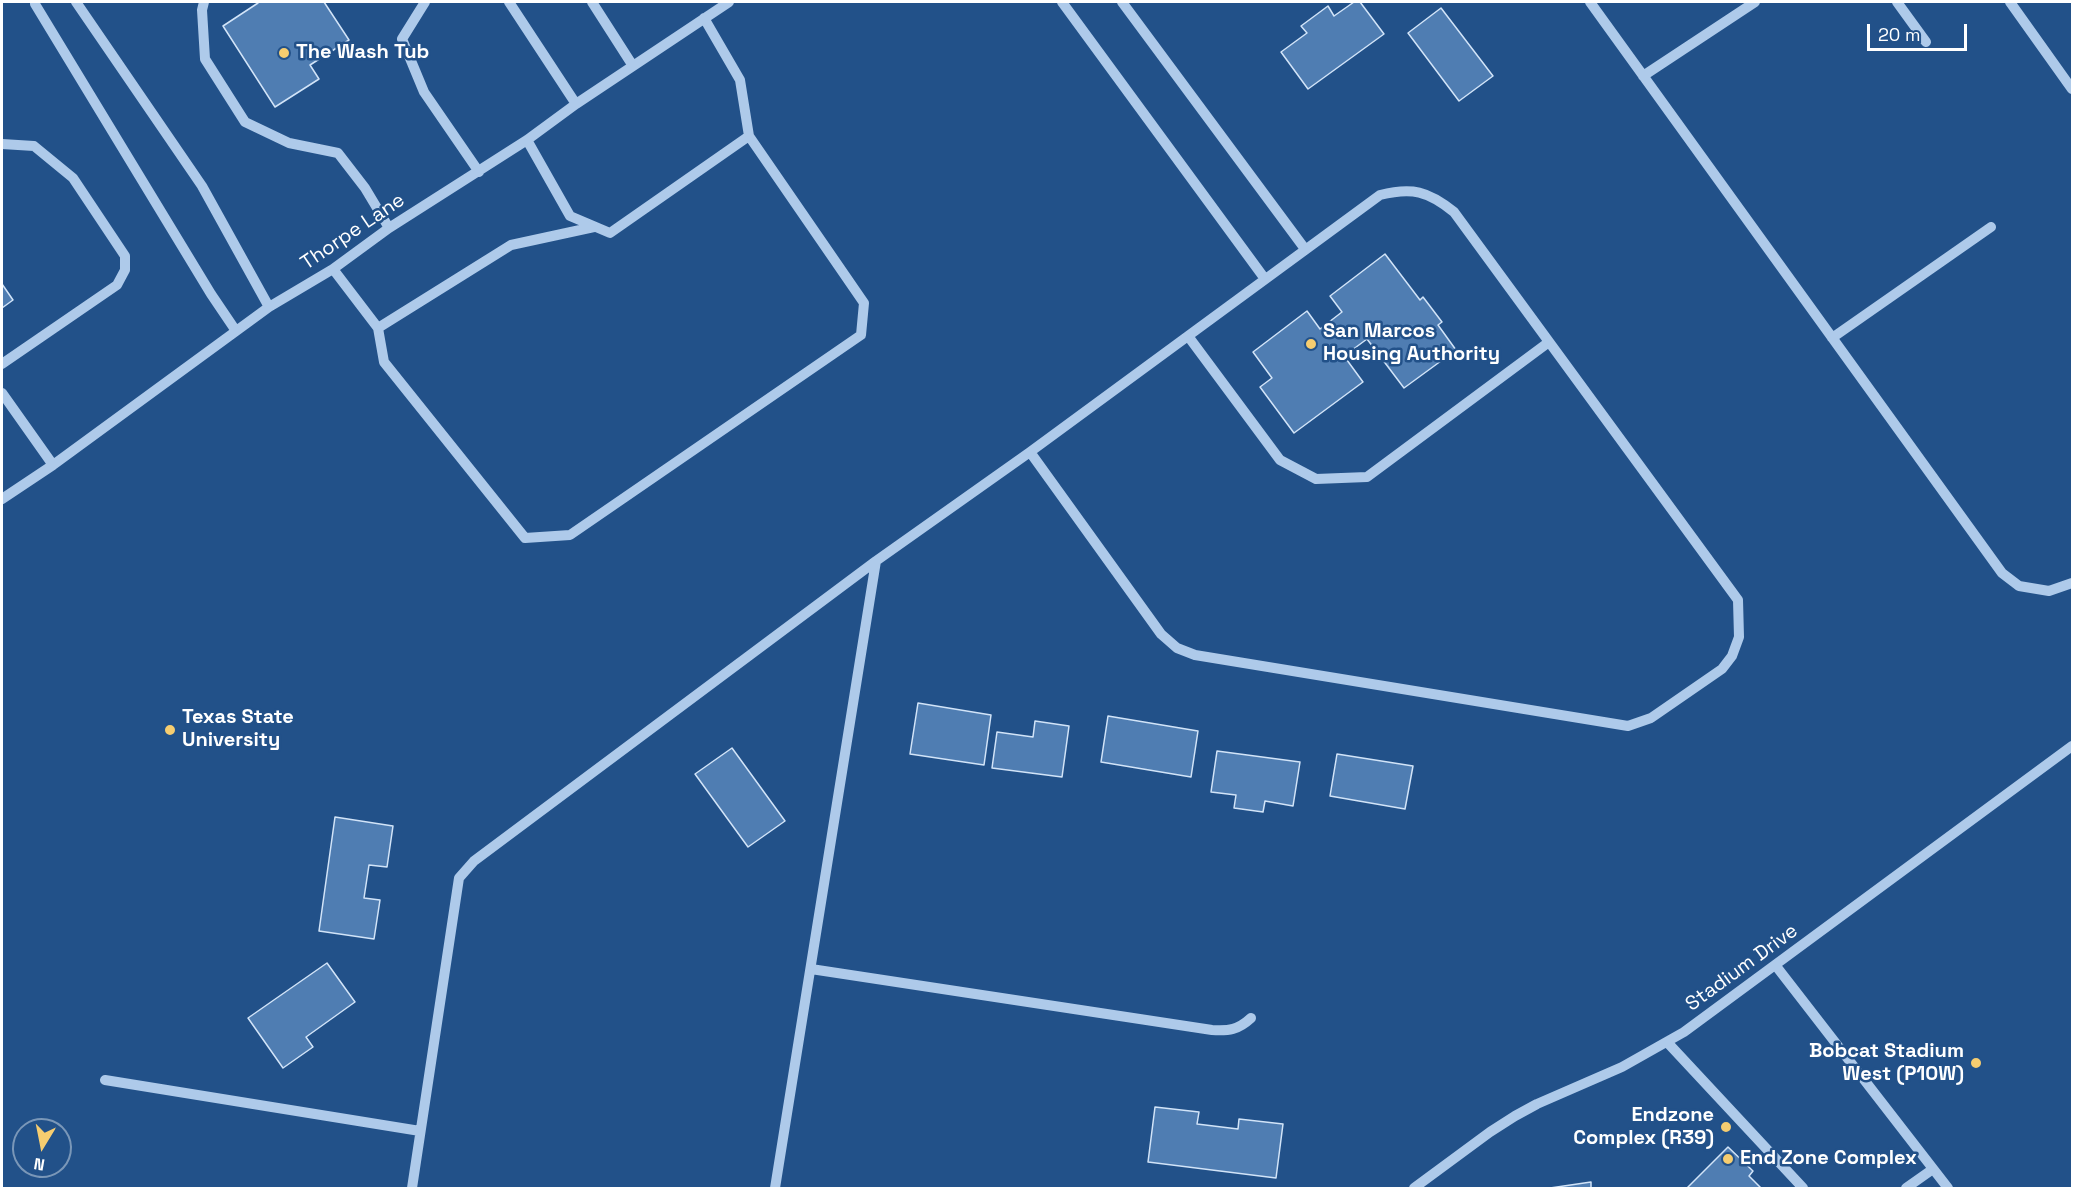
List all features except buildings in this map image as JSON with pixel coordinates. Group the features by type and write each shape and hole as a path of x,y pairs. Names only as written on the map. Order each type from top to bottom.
{"street":[{"path":"35,2 209,291 236,331"},
{"path":"76,2 202,186 269,307"},
{"path":"204,2 202,10 204,59 245,122 289,143 338,153 365,188 389,228"},
{"path":"425,2 402,39 424,92 479,172"},
{"path":"509,2 576,104"},
{"path":"592,2 633,66"},
{"name":"Thorpe Lane","path":"2,499 269,307 333,269 389,228 479,172 729,2"},
{"path":"1062,2 1265,279"},
{"path":"1122,2 1305,249"},
{"path":"1590,2 2002,573 2019,586 2049,591 2073,583"},
{"path":"1643,76 1755,2"},
{"path":"1897,2 1926,42"},
{"path":"2010,2 2073,89"},
{"path":"333,269 378,328 384,362 525,538 570,535 861,335 864,303 749,136 740,80 704,18"},
{"path":"527,140 570,216 610,233 749,136"},
{"path":"2,144 34,146 73,178 125,256 125,270 117,285 2,364"},
{"path":"412,1188 459,878 474,861 876,561 1030,452 1380,195 1401,189 1421,192 1437,198 1454,212 1738,600 1739,637 1732,656 1722,669 1651,718 1628,726 1196,655 1177,648 1161,634 1030,452"},
{"path":"378,328 511,245 594,226"},
{"path":"1832,338 1991,226"},
{"path":"1188,336 1280,460 1316,479 1367,477 1549,342"},
{"path":"2,393 52,465"},
{"path":"775,1188 876,561"},
{"name":"Stadium Drive","path":"1414,1188 1515,1116 1622,1067 1684,1032 2073,747"},
{"path":"1776,966 1948,1188"},
{"path":"811,969 1212,1030 1227,1031 1240,1028 1251,1018"},
{"path":"1667,1042 1803,1188"},
{"path":"105,1080 420,1131"},
{"path":"1906,1188 1933,1169"}],"place":[{"name":"The Wash Tub","path":"284,53"},
{"name":"San Marcos Housing Authority","path":"1311,344"},
{"name":"Texas State University","path":"170,730"},
{"name":"Bobcat Stadium West (P10W)","path":"1976,1063"},
{"name":"Endzone Complex (R39)","path":"1726,1127"},
{"name":"End Zone Complex","path":"1728,1159"}]}
